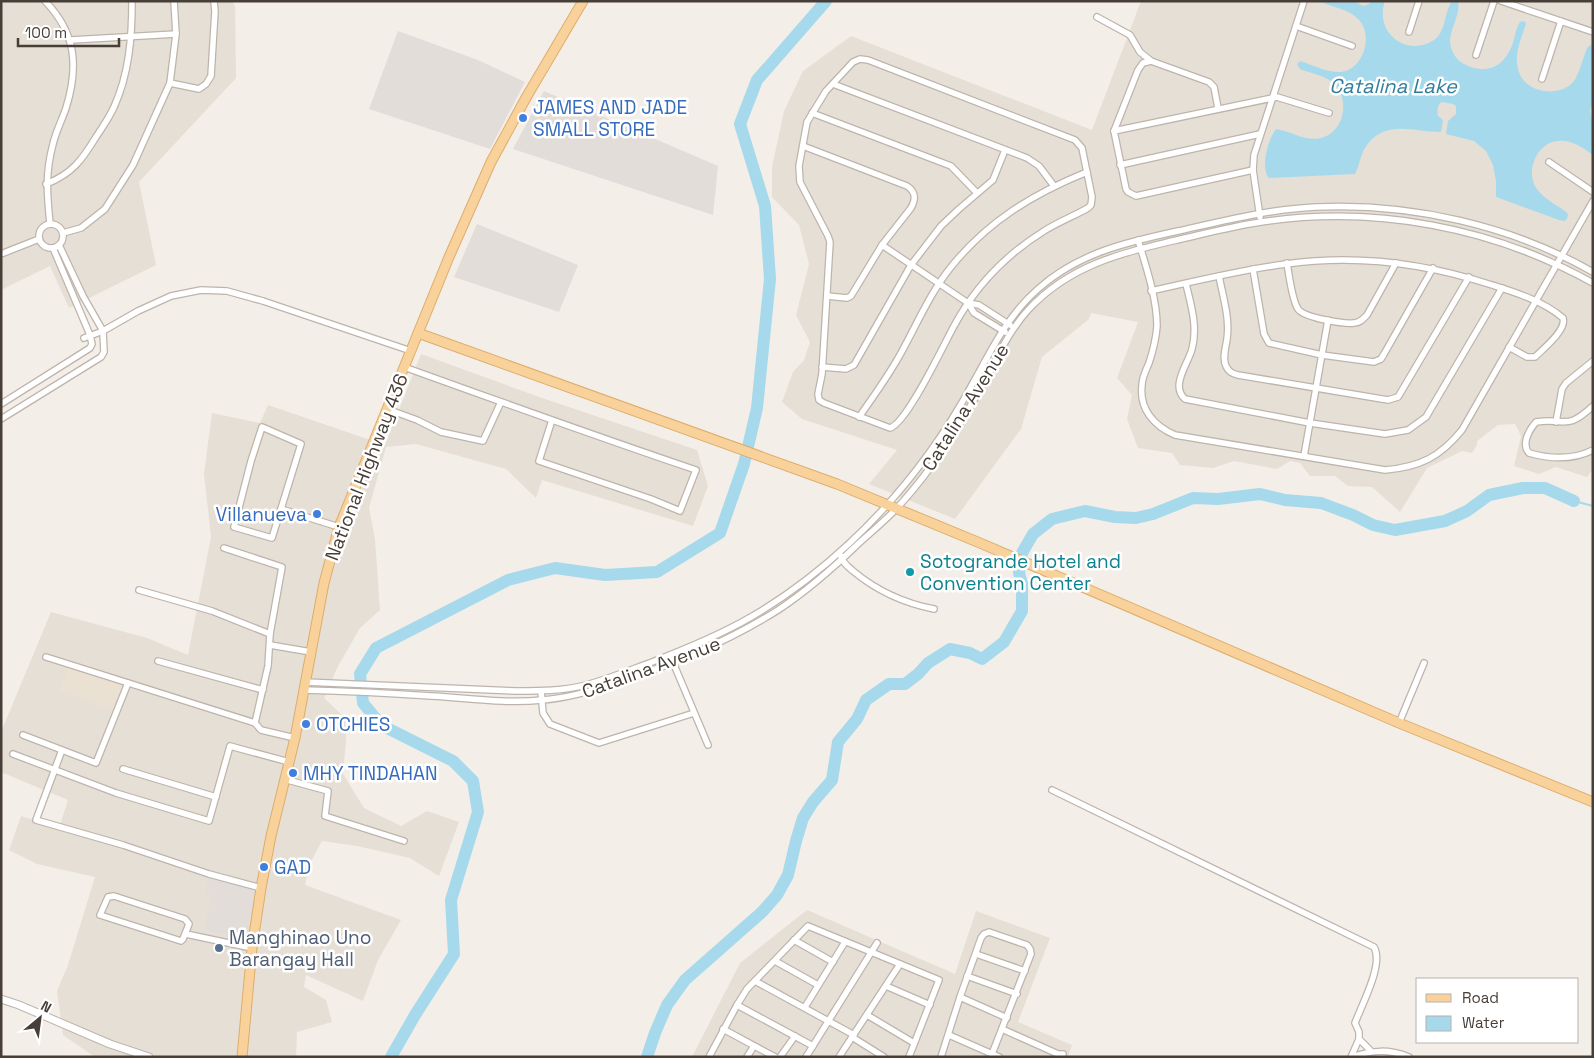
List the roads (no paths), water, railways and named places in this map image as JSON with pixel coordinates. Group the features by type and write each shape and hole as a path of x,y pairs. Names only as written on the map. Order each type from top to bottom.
{"main road":[{"name":"National Highway 436","path":"242,1057 252,948 261,888 271,836 295,738 324,583 339,527 410,351 491,162 583,1"},
{"path":"418,334 887,504 1398,723 1593,802"}],"street":[{"path":"45,1 58,14 70,40 73,67 71,90 53,145 46,184 50,224"},
{"path":"46,184 60,179 72,170 114,108 125,77 132,37 132,1"},
{"path":"63,233 81,228 105,209 133,165 170,82 176,34 174,1"},
{"path":"170,82 200,89 211,76 214,1"},
{"path":"1260,222 1253,170 1254,154 1304,1"},
{"path":"1409,32 1419,1"},
{"path":"1476,55 1494,1"},
{"path":"1501,1 1593,32"},
{"path":"1097,17 1130,35 1140,52 1151,61 1209,82 1214,88 1218,108"},
{"path":"1542,79 1561,21"},
{"path":"1296,26 1352,46"},
{"path":"70,40 176,34"},
{"path":"860,59 868,60 1071,137 1082,148 1092,197 1088,208 1044,230 1012,254 988,278 968,303 919,391 894,427 886,428 819,400 830,242 800,182 799,166 808,122 812,113 833,84 853,62 860,59"},
{"path":"1151,61 1144,63 1138,70 1114,131 1120,165 1128,192 1136,196 1253,170"},
{"path":"833,84 1034,162 1054,186"},
{"path":"1114,131 1272,97 1283,97 1329,113"},
{"path":"812,113 951,166 977,193"},
{"path":"1120,165 1260,134"},
{"path":"803,146 907,186 915,195 914,203 882,245 851,296 847,298 827,296"},
{"path":"822,367 846,368 854,365 911,265 941,226 994,180 1005,150"},
{"path":"1549,162 1593,192"},
{"path":"859,417 888,376 939,284 962,254 990,227 1020,205 1054,186 1087,172"},
{"path":"1138,240 1152,291 1156,314 1156,336 1142,384 1142,393 1146,411 1158,426 1175,435 1385,470 1413,466 1430,458 1450,445 1462,430 1593,201"},
{"name":"Catalina Avenue","path":"304,686 327,691 384,689 542,691 584,685 670,655 725,631 753,616 796,588 840,552 887,504 929,454 1002,331 1019,307 1053,276 1091,254 1110,247 1259,214 1314,207 1356,207 1393,209 1473,224 1502,232 1562,255 1593,272"},
{"name":"Catalina Avenue","path":"304,686 327,684 515,700 542,700 585,693 674,663 730,638 780,609 814,584 897,508 950,440 1014,327 1041,296 1075,272 1105,259 1141,248 1260,222 1315,217 1356,217 1433,225 1501,242 1557,264 1593,283"},
{"path":"50,224 60,228 63,233 63,240 56,247"},
{"path":"50,224 41,229 39,239 43,245 56,247"},
{"path":"1,254 39,239"},
{"path":"882,245 968,303 979,305 1014,327"},
{"path":"1,419 101,357 104,352 103,331 56,247"},
{"path":"1,404 90,348 93,342 87,336 56,247"},
{"path":"1152,291 1287,263 1345,260 1396,263 1433,268 1469,277 1536,301 1563,318 1565,323 1562,329 1535,357 1527,357 1509,347"},
{"path":"1287,263 1297,308 1308,316 1353,324 1361,321 1367,315 1396,263"},
{"path":"1253,269 1266,340 1271,345 1322,355 1374,362 1381,359 1433,268"},
{"path":"1219,276 1228,322 1228,336 1224,359 1229,371 1238,375 1388,400 1398,397 1469,277"},
{"path":"1186,284 1194,320 1195,338 1179,383 1179,390 1182,396 1189,400 1310,423 1392,434 1408,430 1420,422 1433,406 1502,288"},
{"path":"87,336 103,331 171,296 201,290 227,291 263,301 410,351"},
{"path":"968,303 974,313 1009,335"},
{"path":"78,310 90,308"},
{"path":"1304,456 1328,320"},
{"path":"1556,422 1562,390 1566,383 1593,361"},
{"path":"404,367 552,420 603,439 696,470 680,511 651,499 538,462 552,420"},
{"path":"387,409 418,420 441,432 483,441 501,402"},
{"path":"1593,406 1580,418 1572,422 1540,421 1534,424 1525,443 1527,451 1533,454 1562,458 1582,455 1593,450"},
{"path":"262,428 301,444 281,509 272,538 234,527 251,461 262,428"},
{"path":"281,509 339,527"},
{"path":"224,548 282,567 270,634 263,690 255,723"},
{"path":"840,552 842,560 869,583 888,594 918,606 934,609"},
{"path":"139,590 212,612 270,634"},
{"path":"270,645 311,652"},
{"path":"670,655 708,745"},
{"path":"46,657 255,723 261,730 295,738"},
{"path":"158,660 263,690"},
{"path":"1398,723 1424,663"},
{"path":"24,735 96,763 128,683"},
{"path":"542,691 543,713 550,724 599,743 694,713"},
{"path":"13,754 116,792 209,821 230,746 289,762"},
{"path":"62,750 36,820 123,845 209,874 261,888"},
{"path":"123,769 216,797"},
{"path":"284,779 328,790 325,816 404,841"},
{"path":"1052,790 1374,947 1378,959 1376,970 1355,1022 1359,1032 1359,1039 1352,1057"},
{"path":"114,896 185,919 188,924 186,934 181,941 100,915 108,897 114,896"},
{"path":"709,1057 737,1005 755,981 808,926 939,980 909,1057"},
{"path":"941,1057 967,976 984,934 989,932 1027,945 1031,954 992,1054"},
{"path":"186,934 252,948"},
{"path":"794,940 834,962"},
{"path":"805,1007 845,942"},
{"path":"806,1057 878,942"},
{"path":"976,954 1025,971"},
{"path":"775,961 818,985"},
{"path":"839,1057 900,964"},
{"path":"967,976 1017,994"},
{"path":"755,981 830,1021 884,1057"},
{"path":"886,986 930,1005"},
{"path":"960,997 1007,1018"},
{"path":"1,999 110,1044 149,1057"},
{"path":"737,1005 813,1046"},
{"path":"867,1014 914,1043"},
{"path":"723,1029 775,1057"},
{"path":"1002,1030 1059,1055"},
{"path":"949,1035 999,1057"},
{"path":"780,1057 794,1036"},
{"path":"1359,1039 1370,1050"},
{"path":"747,1057 754,1046"},
{"path":"978,1057 981,1049"},
{"path":"1352,1057 1370,1050 1399,1053 1409,1057"}],"water":[{"name":"Catalina Lake","path":"1319,1 1354,1 1363,6 1372,1 1385,1 1384,23 1388,32 1403,44 1413,46 1423,45 1438,37 1449,6 1452,1 1458,1 1458,11 1450,37 1451,49 1456,58 1461,62 1479,69 1492,68 1503,60 1511,48 1518,25 1524,21 1526,24 1517,52 1518,69 1521,77 1527,84 1542,91 1560,90 1574,81 1587,48 1590,45 1593,46 1593,102 1590,111 1593,125 1593,155 1572,142 1557,141 1544,146 1533,165 1532,172 1535,186 1544,197 1568,214 1567,219 1564,221 1559,220 1496,197 1493,165 1486,151 1474,141 1446,134 1448,121 1456,114 1456,106 1442,102 1438,110 1438,116 1443,120 1441,132 1392,129 1383,132 1375,137 1365,148 1355,174 1269,178 1265,168 1266,154 1276,129 1309,139 1321,138 1336,129 1343,113 1342,96 1338,88 1321,76 1300,69 1297,64 1300,61 1327,70 1341,72 1356,65 1364,50 1366,42 1365,33 1363,25 1358,19 1345,10"}],"waterway":[{"path":"391,1057 454,954 451,900 478,812 473,781 453,761 381,725 363,703 360,674 376,648 508,580 555,568 605,575 657,572 720,533 744,464 757,408 770,279 765,206 740,124 757,80 826,1"},
{"path":"647,1057 667,1005 685,980 762,912 777,895 788,875 803,818 813,802 832,780 838,742 857,719 866,700 889,684 905,684 928,663 950,649 970,653 982,659 1004,642 1022,611 1022,584 1019,573 1022,553 1033,534 1052,519 1085,511 1115,517 1136,518 1153,514 1193,498 1218,499 1260,494 1285,500 1321,503 1373,525 1395,530 1445,521 1467,511 1489,495 1523,488 1545,488 1574,501"},
{"path":"1574,501 1593,506"}],"place":[{"name":"JAMES AND JADE SMALL STORE","path":"523,118"},
{"name":"Villanueva","path":"317,514"},
{"name":"Sotogrande Hotel and Convention Center","path":"910,572"},
{"name":"OTCHIES","path":"306,724"},
{"name":"MHY TINDAHAN","path":"293,773"},
{"name":"GAD","path":"264,867"},
{"name":"Manghinao Uno Barangay Hall","path":"219,948"}]}
